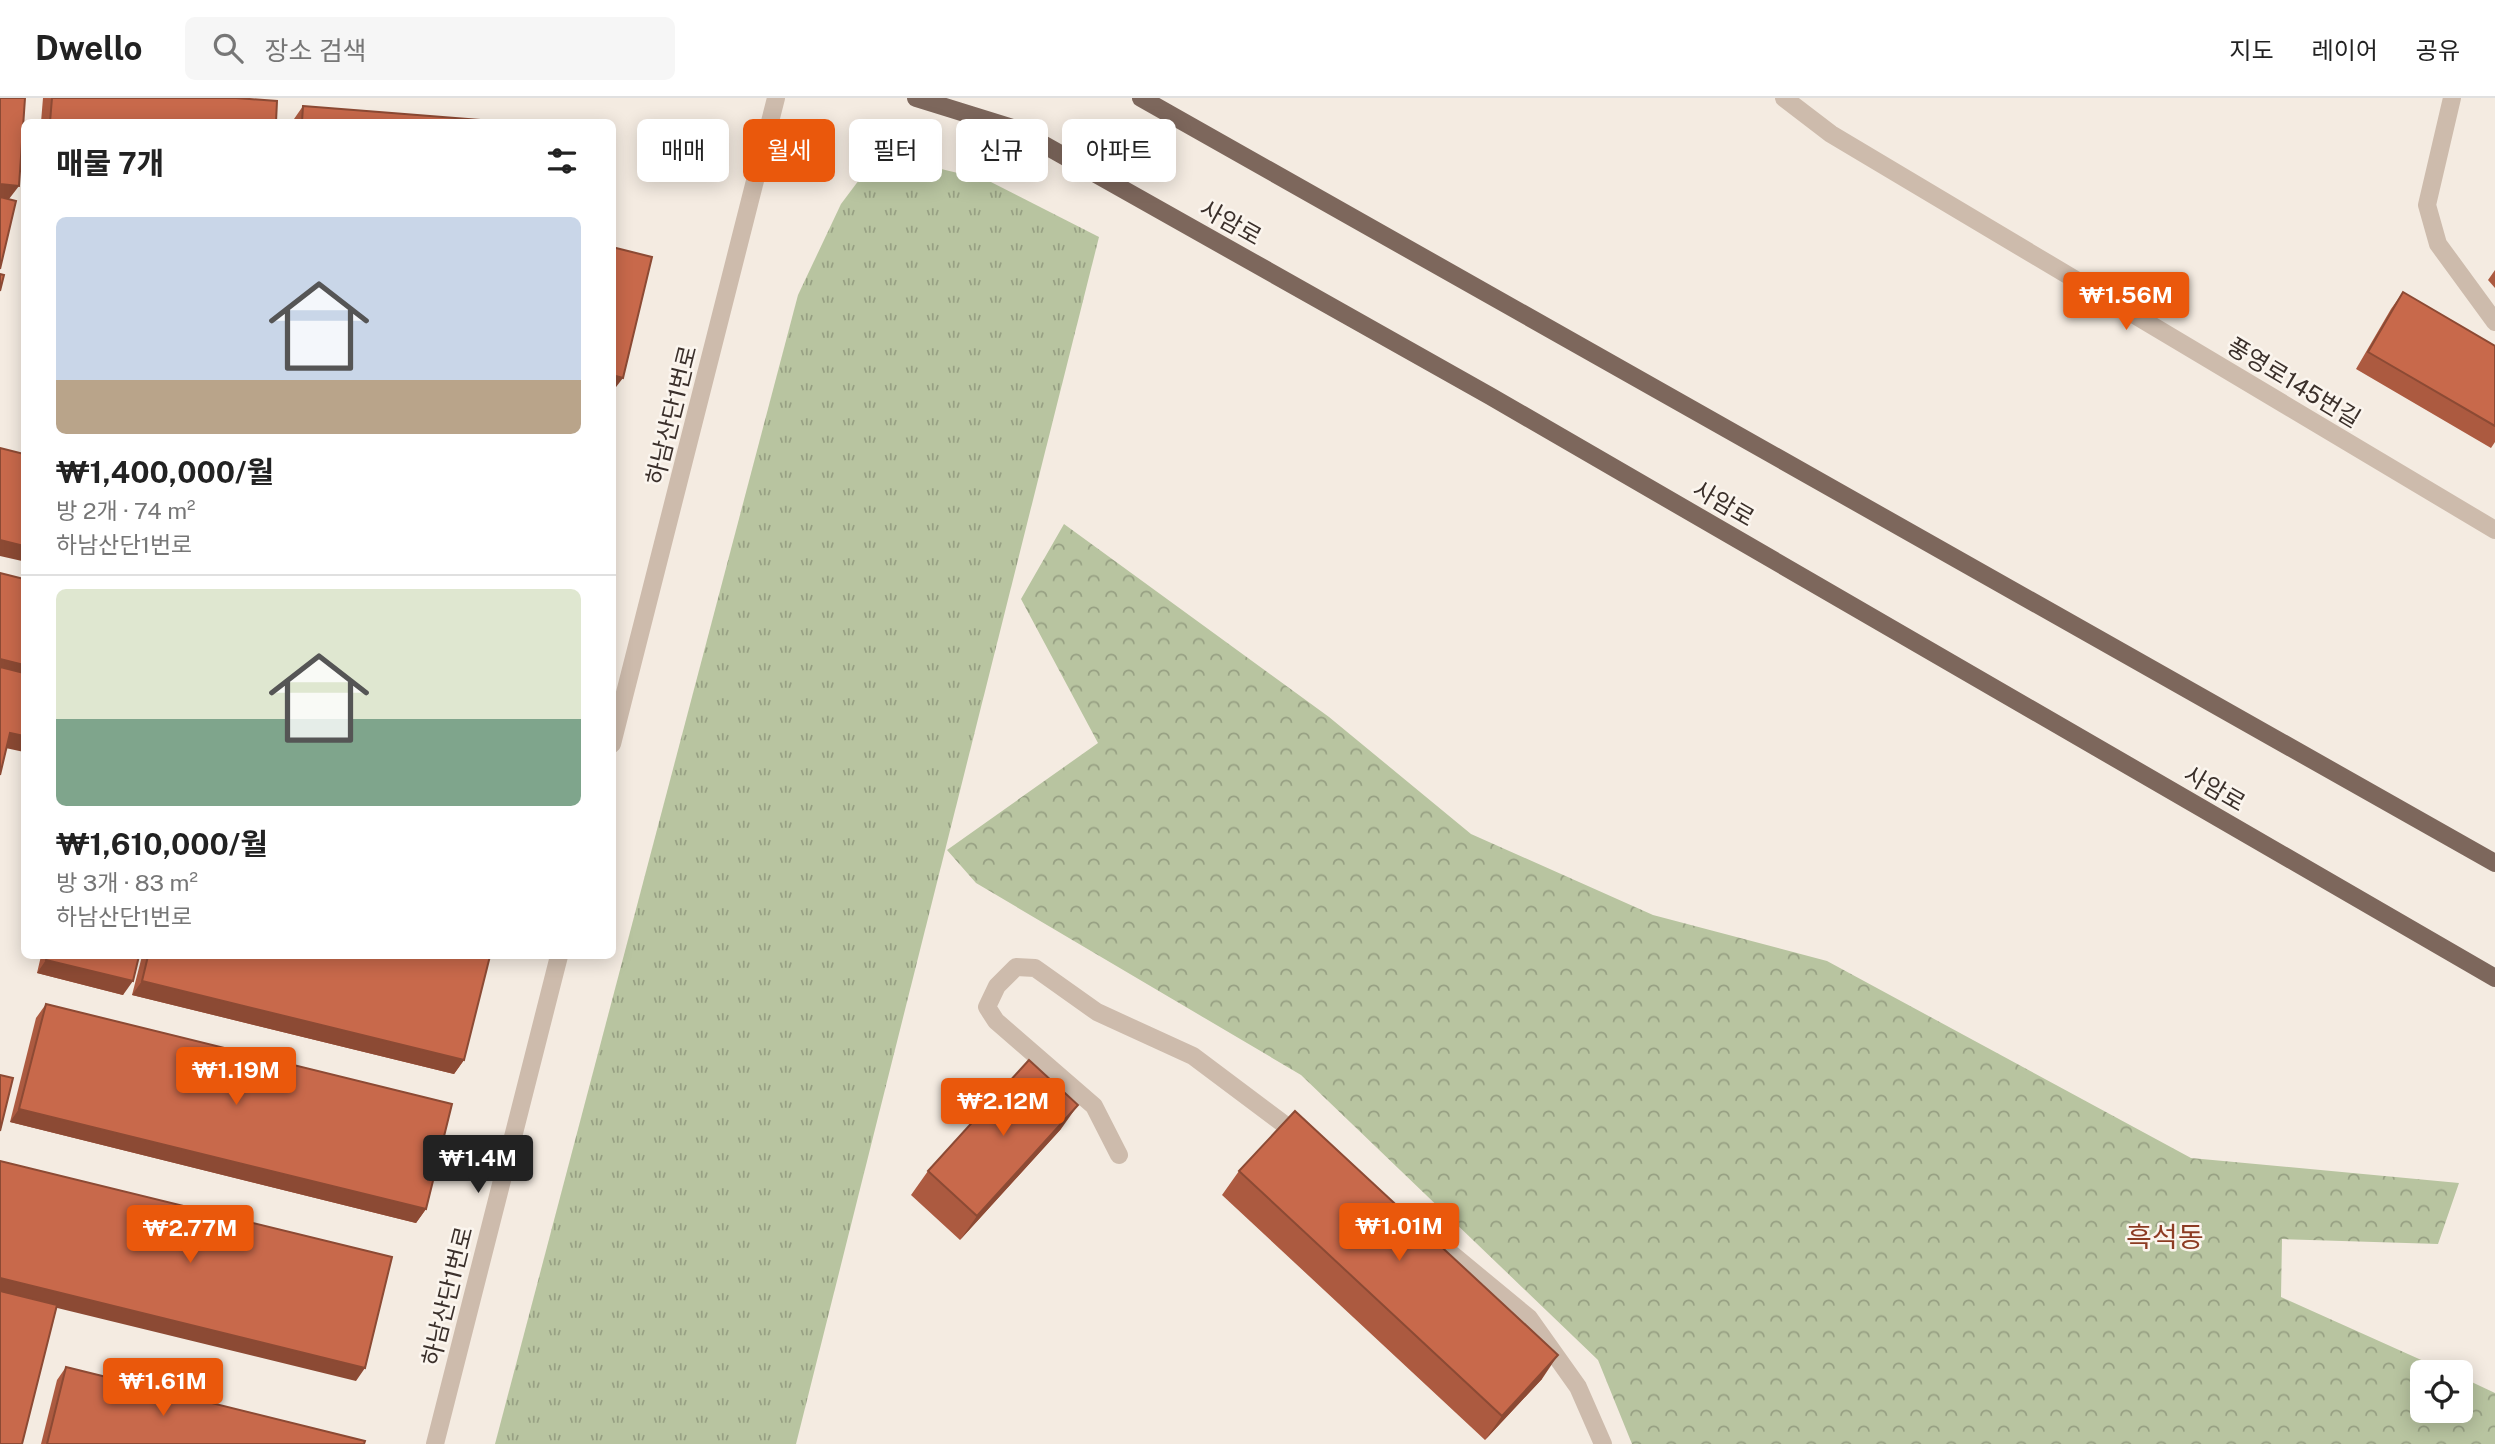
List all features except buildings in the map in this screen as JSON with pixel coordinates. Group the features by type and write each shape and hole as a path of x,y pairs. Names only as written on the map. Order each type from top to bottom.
{"main road":[{"name":"사암로","path":"916,98 1016,129 1490,396 2495,978"},
{"path":"1141,98 2495,863"}],"street":[{"name":"하남산단1번로","path":"616,728 776,98"},
{"name":"풍영로145번길","path":"1784,98 1831,134 2495,530"},
{"path":"2452,98 2427,205 2438,244 2495,322"},
{"name":"하남산단1번로","path":"435,1444 558,959"},
{"path":"1119,1155 1094,1106 996,1021 987,1007 998,986 1016,967 1035,968 1097,1012 1193,1056 1313,1146"},
{"path":"1389,1204 1529,1318 1578,1387 1603,1444"}],"green space":[{"path":"942,169 956,173 956,182 991,182 1099,237 796,1444 495,1444 798,295 841,204 858,182 942,182"},
{"path":"1064,524 1329,717 1471,834 1653,915 1827,961 2191,1158 2459,1183 2438,1244 2282,1239 2281,1297 2421,1360 2410,1360 2410,1423 2473,1423 2473,1383 2495,1393 2495,1444 1632,1444 1598,1360 1301,1075 976,883 947,850 1098,743 1021,599"}],"district":[{"name":"흑석동","path":"2165,1236"}]}
